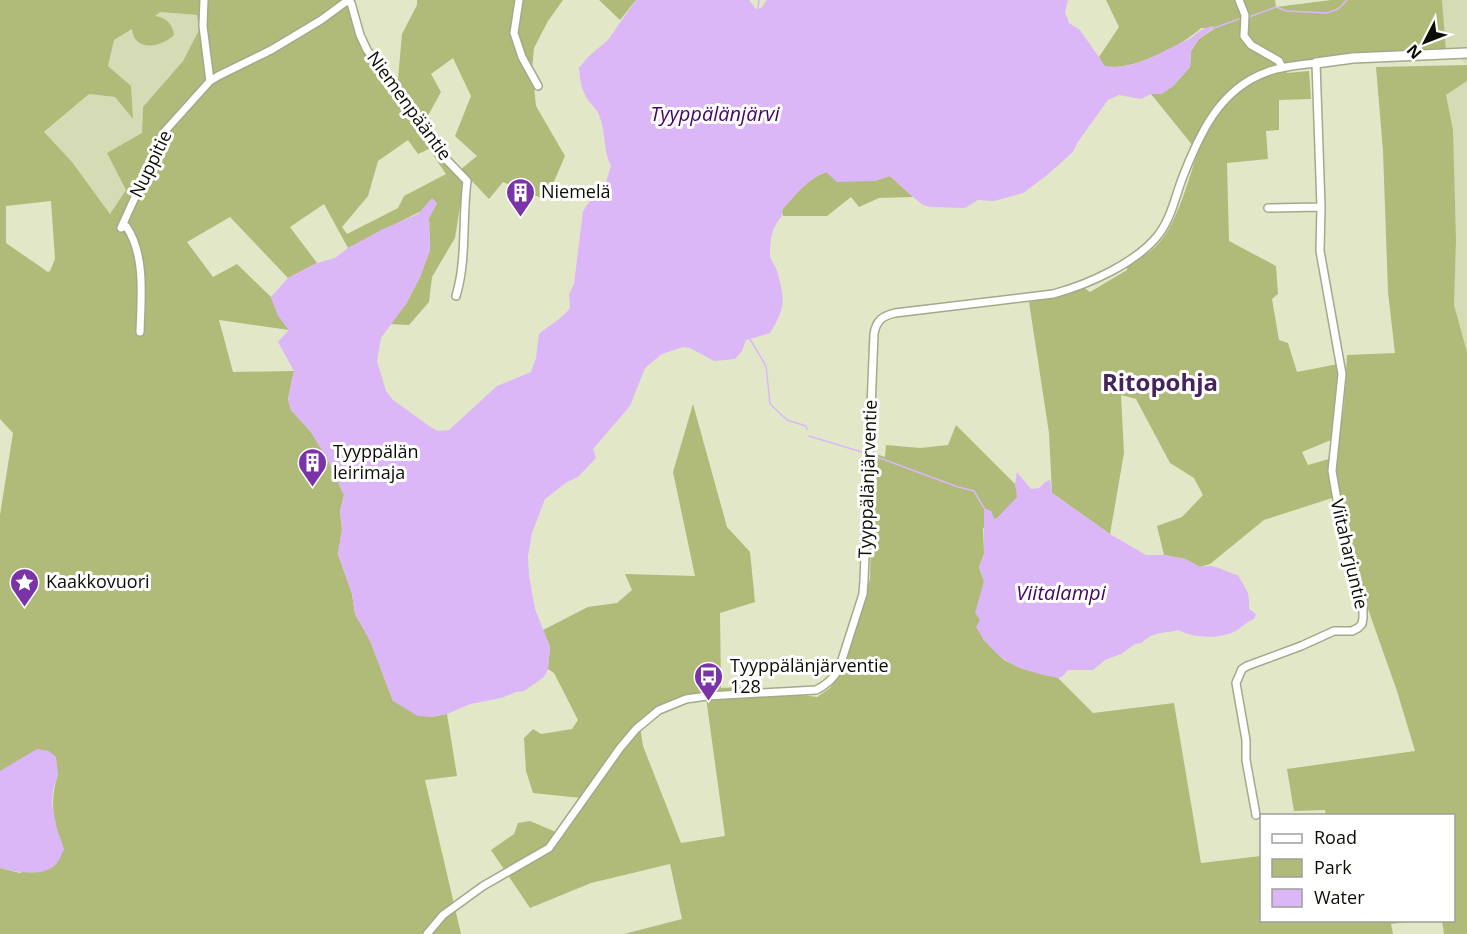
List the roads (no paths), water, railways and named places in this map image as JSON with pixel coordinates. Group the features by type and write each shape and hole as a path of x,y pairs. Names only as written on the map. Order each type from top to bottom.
{"street":[{"path":"204,0 203,26 210,81"},
{"path":"519,0 514,33 522,57 538,86"},
{"path":"1239,0 1245,15 1244,36 1251,45 1279,61 1282,68"},
{"name":"Niemenpääntie","path":"210,81 271,50 321,20 347,1 351,3 360,35 368,50 442,155 466,181 461,277 456,296"},
{"path":"1316,63 1353,58 1467,53"},
{"name":"Tyyppälänjärventie","path":"426,934 443,915 483,886 549,848 620,748 636,729 659,710 686,699 816,690 830,682 839,669 863,594 873,352 875,325 879,320 895,313 1053,294 1077,287 1130,259 1153,241 1169,218 1198,141 1216,109 1237,88 1265,72 1316,63"},
{"name":"Viitaharjuntie","path":"1257,815 1246,760 1246,740 1236,682 1238,675 1242,669 1261,659 1300,646 1334,631 1352,631 1362,624 1363,618 1363,600 1343,534 1332,471 1342,374 1321,262 1316,63"},
{"name":"Nuppitie","path":"140,332 140,262 131,234 126,226 121,228 165,131 210,81"},
{"path":"1268,208 1321,207"}],"water":[{"name":"Tyyppälänjärvi","path":"636,0 749,0 756,9 761,8 767,0 1068,0 1065,12 1069,23 1080,30 1105,66 1116,67 1146,60 1204,29 1213,26 1214,28 1199,39 1191,50 1190,67 1173,86 1161,94 1151,94 1141,99 1119,95 1108,100 1073,152 1023,193 994,201 978,200 965,208 931,207 923,205 890,176 874,181 837,182 826,172 807,183 782,210 772,236 770,256 777,271 783,297 779,316 770,333 746,340 742,351 735,359 714,361 690,348 683,347 662,354 645,368 630,406 593,449 596,458 578,477 567,482 545,499 532,533 528,556 535,609 550,647 548,669 544,677 524,691 470,704 447,714 431,717 418,716 393,701 370,641 355,614 352,594 338,554 342,529 340,511 344,495 328,460 311,432 291,410 288,399 294,371 278,342 289,330 278,316 271,297 288,278 317,263 335,258 348,248 383,229 418,214 432,198 437,203 429,218 430,250 420,277 406,304 381,338 377,361 386,391 393,400 432,428 438,431 449,430 497,386 531,372 536,358 539,334 570,308 569,294 574,284 583,211 592,198 604,189 611,166 601,121 584,92 579,68 608,40"},
{"name":"Viitalampi","path":"1017,472 1031,489 1039,488 1050,480 1052,493 1110,534 1146,555 1164,555 1185,559 1200,567 1216,567 1238,575 1247,590 1249,609 1256,614 1254,619 1234,632 1221,636 1198,636 1178,630 1154,635 1121,654 1105,660 1093,670 1068,670 1058,678 1032,672 1010,663 983,639 976,627 980,620 975,613 984,581 979,567 984,554 984,508 991,511 995,520 1017,497 1015,484"},
{"path":"37,749 49,751 56,757 58,774 52,804 57,830 64,849 57,863 45,871 30,873 0,868 0,771"}],"waterway":[{"path":"758,8 759,0"},
{"path":"1249,17 1276,7 1287,11 1327,13 1338,9 1347,0"},
{"path":"1214,28 1239,19"},
{"path":"750,339 766,366 770,404 787,420 806,426 807,429"},
{"path":"809,436 865,453"},
{"path":"877,457 974,491 984,508"}],"place":[{"name":"Niemelä","path":"520,218"},
{"name":"Tyyppälän leirimaja","path":"312,488"},
{"name":"Kaakkovuori","path":"25,608"},
{"name":"Tyyppälänjärventie 128","path":"709,702"}],"district":[{"name":"Ritopohja","path":"1160,383"}]}
